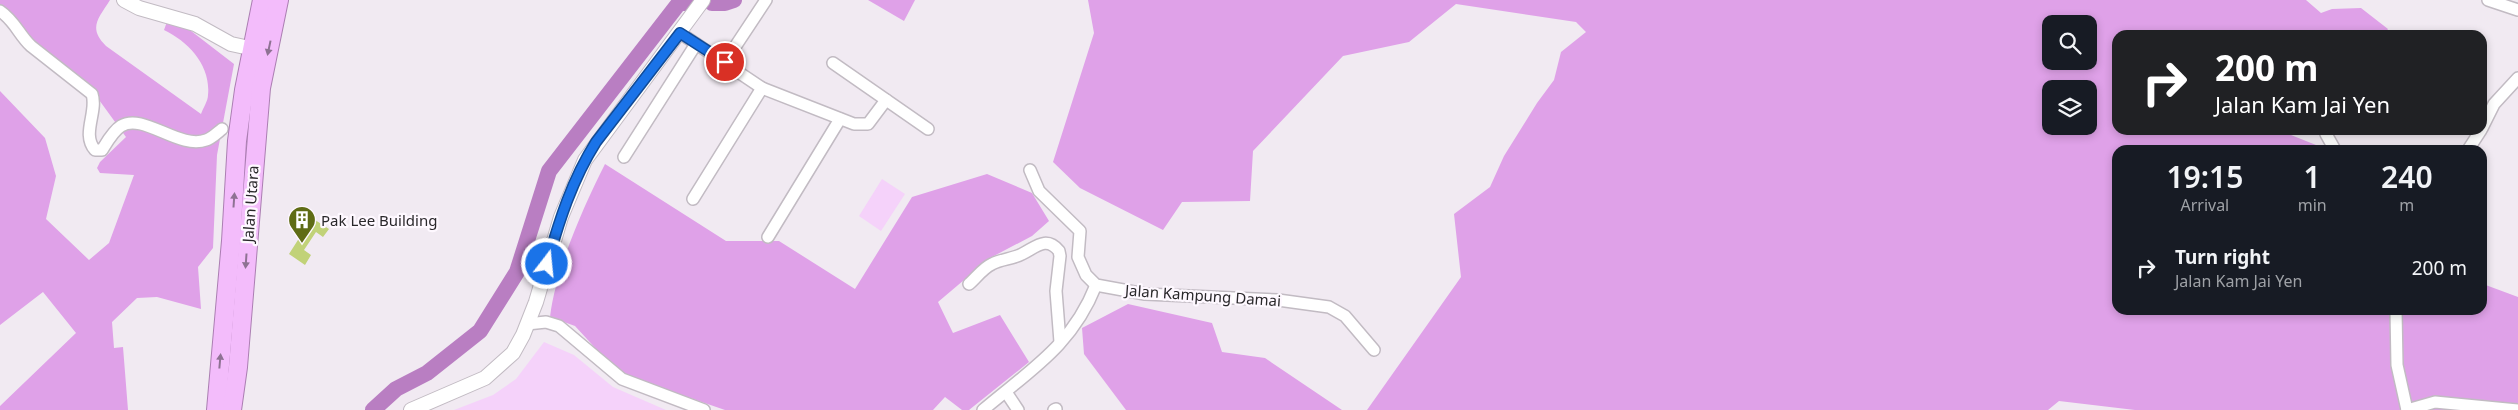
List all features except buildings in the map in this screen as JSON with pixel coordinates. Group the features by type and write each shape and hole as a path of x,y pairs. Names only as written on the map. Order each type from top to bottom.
{"highway":[{"name":"Jalan Utara","path":"216,410 231,242 237,141 244,90 254,49 262,0"},
{"name":"Jalan Utara","path":"232,410 238,367 259,106 280,0"}],"street":[{"path":"124,0 139,8 195,24 231,44 254,49"},
{"path":"411,410 486,378 513,353 528,324 561,217 585,160 596,142 703,0"},
{"path":"725,62 766,0"},
{"path":"2488,0 2518,10"},
{"path":"0,12 10,18 23,38 31,46 92,94 96,104 89,134 95,150 102,150 115,131 129,123 144,125 186,141 208,140 222,129"},
{"path":"680,33 762,88 859,126 868,124 886,100"},
{"path":"624,156 696,44"},
{"path":"833,63 928,129"},
{"path":"2487,119 2494,104 2518,78"},
{"path":"693,199 762,88"},
{"path":"768,237 840,119"},
{"path":"983,410 1042,363 1060,342 1072,332 1096,285 1086,275 1078,257 1080,231 1039,191 1030,170"},
{"path":"969,284 993,263 1024,254 1035,245 1047,243 1052,245 1059,251 1060,256 1056,291 1060,342"},
{"name":"Jalan Kampung Damai","path":"1096,285 1145,294 1278,300 1329,308 1345,316 1374,350"},
{"path":"2396,315 2397,365 2407,410 2434,402 2518,410"},
{"path":"528,324 546,322 560,326 622,379 704,410"},
{"path":"1006,392 1018,410"}],"shaded area":[{"path":"0,0 110,0 97,23 97,34 101,40 106,46 201,114 208,97 206,74 197,56 190,48 164,30 168,19 182,24 234,64 217,155 213,248 198,267 201,309 157,297 137,298 112,322 114,348 123,347 128,410 0,410 0,406 76,333 43,292 0,325 0,91 45,138 56,176 46,219 89,260 109,243 134,175 100,173 97,168 100,162 126,137 86,82 31,40 11,12 0,5"},
{"path":"868,0 915,0 904,21"},
{"path":"1088,0 2306,0 2321,13 2332,9 2361,8 2387,30 2112,30 2112,135 2291,135 2316,145 2112,145 2112,315 2487,315 2487,285 2518,297 2518,410 2135,410 2059,401 2048,410 1367,410 1461,277 1454,214 1490,187 1504,156 1537,103 1554,80 1561,52 1586,32 1576,22 1456,4 1409,42 1343,56 1253,151 1250,201 1182,202 1163,230 1080,188 1053,162 1094,33"},
{"path":"605,164 726,241 779,241 855,289 912,197 987,174 1032,193 1049,221 1032,236 990,258 938,302 953,333 1000,315 1029,362 969,410 962,410 945,397 933,410 725,410 638,380 610,364 575,326 550,317 553,298 564,259"},
{"path":"882,179 905,194 881,231 859,216"},
{"path":"1128,304 1212,323 1222,352 1265,358 1342,410 1126,410 1084,354 1082,328"},
{"path":"544,342 574,355 613,387 666,410 454,410 493,395 516,379"}],"waterway":[{"path":"712,3 725,3 734,0"},
{"path":"373,410 396,389 427,373 480,331 517,272 549,171 679,3 701,3"}],"place":[{"name":"Pak Lee Building","path":"302,244"}],"route":[{"path":"547,264 561,217 585,160 596,142 680,33 725,62"}]}
